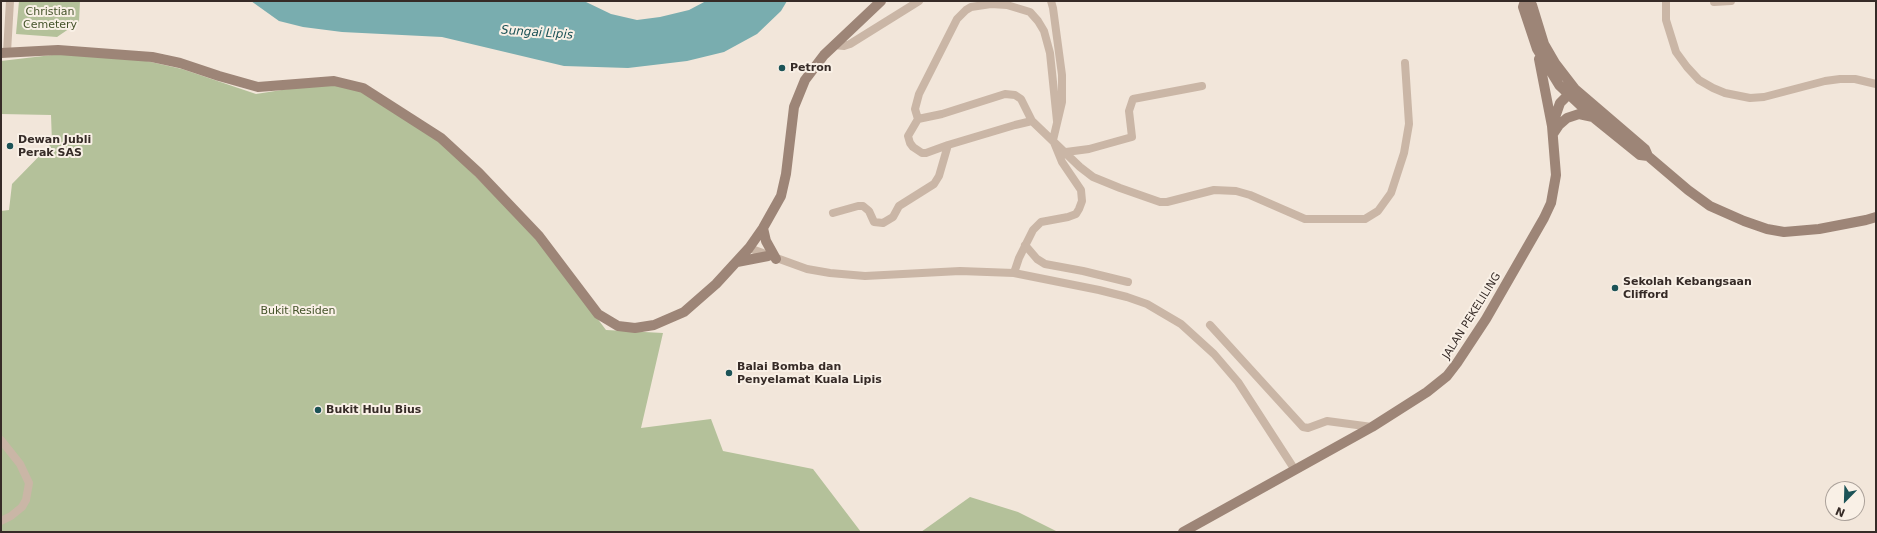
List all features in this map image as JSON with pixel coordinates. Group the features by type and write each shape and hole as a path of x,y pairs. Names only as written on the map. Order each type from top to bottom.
{"street":[{"path":"10,1 4,52 58,50 152,56 258,87 334,81 363,88 428,128 459,154 539,236 598,314 618,326 627,328 654,325 684,312 701,299 749,248 776,207 784,186 791,122 797,96 805,80 824,55 881,1"},
{"path":"834,45 844,46 850,44 919,1"},
{"path":"1014,273 1025,245 1033,230 1041,222 1076,214 1081,206 1081,190 1062,162 1053,140 1062,102 1062,74 1051,1"},
{"path":"1593,117 1579,114 1567,118 1552,130 1537,49 1523,7 1526,1 1532,5 1544,44 1555,64 1566,78 1587,100 1645,149 1648,156 1688,190 1710,206 1744,221 1767,229 1784,232 1819,229 1866,220 1876,216"},
{"path":"1666,1 1666,20 1676,52 1699,80 1713,88 1732,95 1750,98 1825,81 1855,79 1876,84"},
{"path":"1714,2 1731,1"},
{"path":"1032,122 1015,125 926,153 922,153 910,144 908,136 918,119 915,109 919,94 957,19 971,7 991,4 1014,6 1030,12 1044,31 1050,53 1057,121"},
{"path":"1537,49 1549,71 1568,95 1640,155 1648,156"},
{"path":"918,119 942,114 1009,94 1021,99 1032,122 1066,152 1080,167 1093,177 1120,188 1160,202 1167,202 1214,190 1236,191 1250,195 1305,219 1365,219 1378,211 1391,193 1404,153 1409,124 1405,62"},
{"path":"1566,78 1568,95"},
{"path":"1066,152 1089,149 1132,137 1129,111 1133,99 1202,86"},
{"path":"1568,95 1587,100"},
{"name":"JALAN PEKELILING","path":"1183,532 1372,427 1427,392 1447,376 1477,332 1544,218 1550,203 1556,175 1552,130 1560,103 1568,95"},
{"path":"833,213 858,206 866,208 877,223 882,223 893,217 899,206 934,184 939,176 948,145"},
{"path":"763,228 772,257"},
{"path":"1025,245 1034,256 1045,264 1083,271 1128,282"},
{"path":"749,248 807,269 850,276 960,271 1014,273 1127,297 1147,304 1181,324 1209,350 1238,382 1295,470"},
{"path":"737,262 772,257"},
{"path":"1210,325 1303,427 1308,428 1328,421 1372,427"},
{"path":"1,440 20,464 29,483 26,500 22,507 12,516 1,520"}],"green space":[{"name":"Christian Cemetery","path":"19,1 80,1 79,22 57,37 16,34"},
{"name":"Bukit Residen","path":"69,53 142,60 182,69 256,94 333,82 358,87 429,130 536,237 606,330 663,333 641,428 711,419 723,451 813,469 861,532 1,532 1,211 9,210 12,184 52,143 51,115 1,114 1,61"},
{"path":"970,497 1018,512 1058,532 921,532"}],"water":[{"name":"Sungai Lipis","path":"251,1 584,1 611,14 637,20 660,17 689,10 706,1 787,1 781,11 757,34 724,52 687,61 628,68 564,66 442,37 342,32 303,27 279,21"}],"place":[{"name":"Petron","path":"782,68"},
{"name":"Dewan Jubli Perak SAS","path":"10,146"},
{"name":"Sekolah Kebangsaan Clifford","path":"1615,288"},
{"name":"Balai Bomba dan Penyelamat Kuala Lipis","path":"729,373"},
{"name":"Bukit Hulu Bius","path":"318,410"}]}
